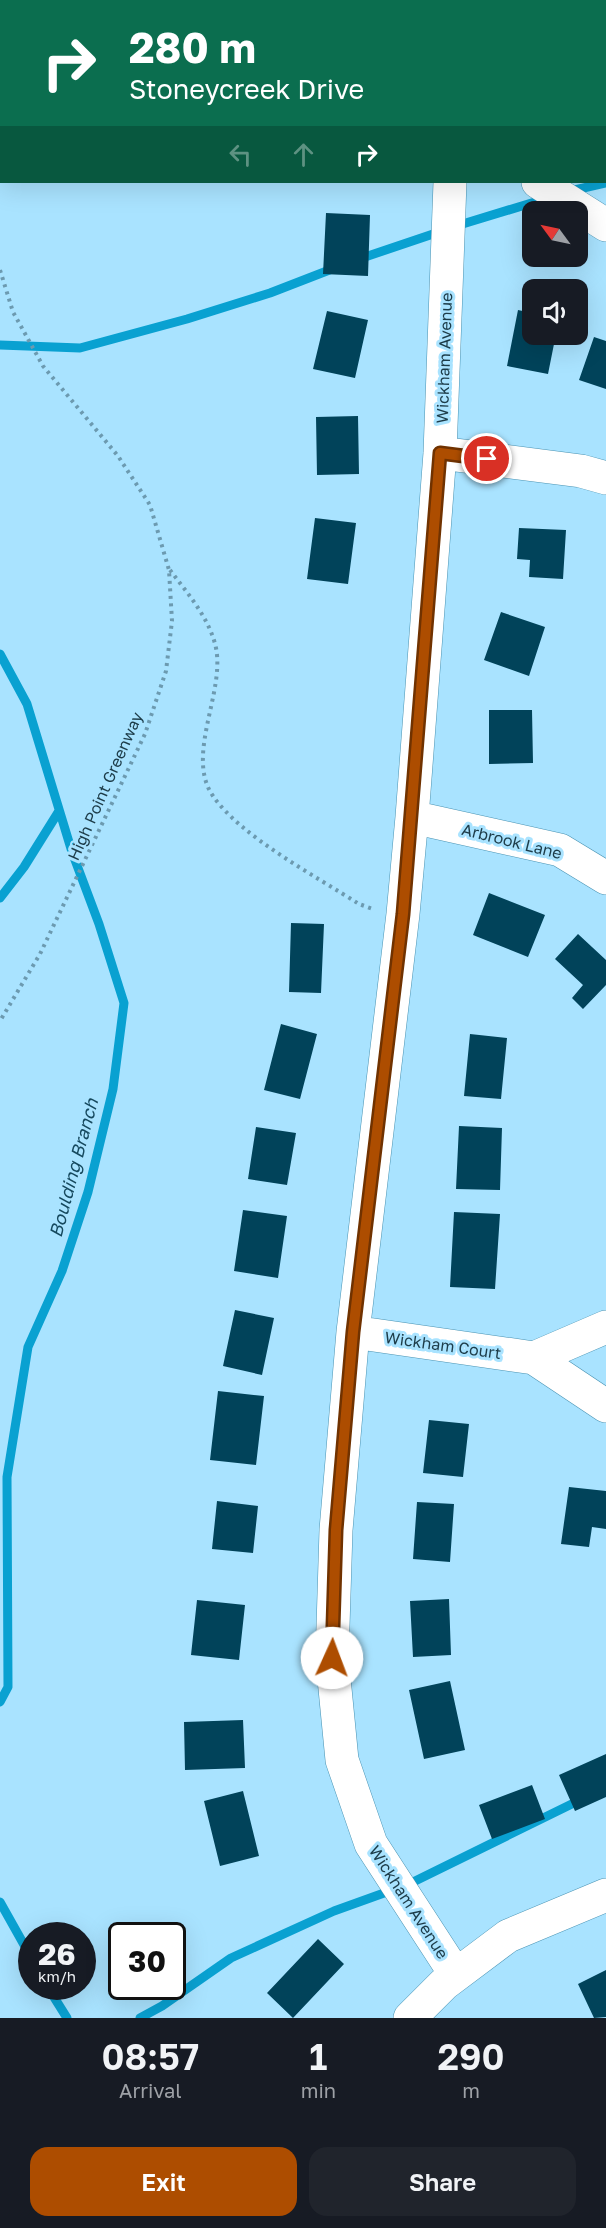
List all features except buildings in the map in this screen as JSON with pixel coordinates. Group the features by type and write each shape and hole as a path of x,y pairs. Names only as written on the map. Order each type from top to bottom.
{"street":[{"name":"Wickham Avenue","path":"450,183 440,453 412,817 403,914 353,1332 336,1530 332,1658 342,1760 371,1844 456,1975"},
{"path":"540,183 606,225"},
{"path":"440,453 581,471 606,478"},
{"name":"Arbrook Lane","path":"412,817 560,850 606,878"},
{"path":"534,1358 606,1327"},
{"name":"Wickham Court","path":"353,1332 534,1358 606,1406"},
{"path":"410,2018 456,1975 508,1936 606,1895"}],"path":[{"name":"High Point Greenway","path":"0,270 13,312 43,366 118,456 150,505 170,570 171,621 166,671 145,734 40,954 0,1021"},
{"path":"170,570 212,632 217,651 215,689 203,757 204,776 211,794 225,811 253,833 358,904 403,914"}],"waterway":[{"path":"570,191 606,183"},
{"path":"456,226 548,198"},
{"path":"359,259 442,231"},
{"path":"0,345 80,348 187,319 270,293 332,269"},
{"name":"Boulding Branch","path":"0,654 27,704 72,852 99,924 124,1003 113,1089 88,1192 62,1271 28,1347 7,1477 8,1687 0,1702"},
{"path":"0,898 24,867 59,811"},
{"path":"140,2018 162,2006 231,1958 334,1911 409,1884 582,1799"},
{"name":"Boulding Branch","path":"0,1902 18,1934"},
{"name":"Boulding Branch","path":"56,2000 67,2018"}],"route":[{"path":"332,1658 336,1530 353,1332 403,914 440,453 487,459"}]}
